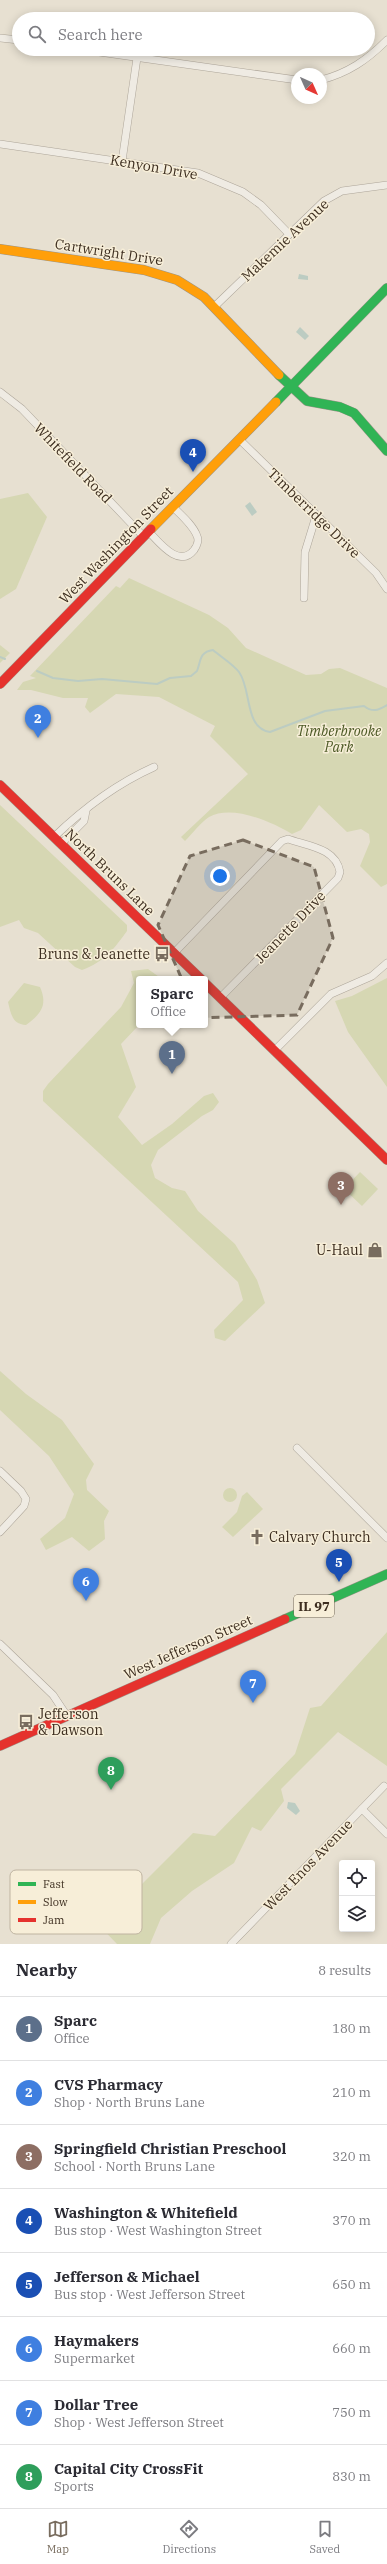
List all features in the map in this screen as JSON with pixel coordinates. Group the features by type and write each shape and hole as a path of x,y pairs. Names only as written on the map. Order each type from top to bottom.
{"street":[{"path":"0,38 12,39"},
{"path":"375,51 387,40"},
{"path":"124,56 291,79"},
{"path":"327,78 336,76 360,64 369,56"},
{"path":"122,161 137,58"},
{"name":"Kenyon Drive","path":"0,144 198,173 222,182 254,200 289,234"},
{"name":"Makemie Avenue","path":"214,307 324,201 334,195 352,189 387,185"},
{"name":"Cartwright Drive","path":"0,249 144,270 165,275 191,288 214,307 290,387 312,404 341,407 352,412 387,451"},
{"name":"West Washington Street","path":"1,683 387,288"},
{"name":"Whitefield Road","path":"0,392 22,410 146,534 171,553 182,556 193,551 197,544 196,533 173,508"},
{"name":"Timberridge Drive","path":"239,439 316,516 376,573 387,589"},
{"path":"304,598 305,552 316,516"},
{"path":"54,837 77,815 86,811 115,787 154,767"},
{"name":"North Bruns Lane","path":"0,785 198,976"},
{"path":"61,844 84,821 86,811"},
{"name":"Jeanette Drive","path":"174,954 282,841 288,839 328,852 339,866 338,878 220,998"},
{"path":"274,1051 331,994 372,976 387,963"},
{"path":"208,986 274,1051 385,1155"},
{"path":"297,1448 387,1538"},
{"path":"0,1472 26,1499 24,1506 0,1532"},
{"name":"West Jefferson Street","path":"0,1746 387,1574"},
{"path":"0,1644 53,1695 67,1716"},
{"name":"West Enos Avenue","path":"231,1944 384,1786"},
{"path":"362,1809 387,1834"}],"highlighted area":[{"path":"243,840 314,867 333,938 297,1015 199,1018 158,925 190,856"}],"green space":[{"path":"28,493 47,517 16,589 0,599 0,499"},
{"name":"Timberbrooke Park","path":"129,578 209,615 228,628 246,648 306,675 321,674 329,669 340,668 387,688 387,884 381,887 360,866 370,842 369,834 361,829 347,832 319,805 301,830 292,834 274,824 252,816 229,812 209,817 185,841 181,837 248,774 210,736 215,726 159,697 116,694 90,713 85,707 88,698 63,698 31,690 17,690 23,682 36,678 30,676 116,586 120,588"},
{"path":"0,645 10,653 0,663"},
{"path":"0,805 127,925 127,931 118,944 102,959 90,967 82,970 75,967 38,933 24,928 19,920 0,927"},
{"path":"148,969 158,976 136,976 136,1028 121,1044 136,1087 118,1117 142,1145 172,1124 204,1096 213,1093 219,1102 213,1110 202,1116 158,1150 151,1165 155,1178 172,1188 185,1191 198,1211 235,1244 257,1280 265,1303 225,1341 215,1338 214,1330 243,1300 238,1282 43,1101 43,1091 48,1084 121,1007 134,983 131,971"},
{"path":"387,978 387,1087 348,1032 335,1001 352,996"},
{"path":"24,983 40,987 43,999 42,1009 36,1017 26,1025 18,1023 13,1018 8,1002"},
{"path":"360,1172 378,1189 362,1206 344,1189"},
{"path":"0,1371 26,1394 62,1420 94,1464 86,1480 87,1490 109,1511 104,1521 105,1539 89,1551 72,1537 46,1550 40,1539 65,1518 74,1494 49,1456 0,1410"},
{"path":"230,1488 235,1490 237,1495 235,1500 230,1502 225,1500 223,1495 225,1490"},
{"path":"247,1492 263,1509 233,1537 222,1527 237,1512 242,1496"},
{"path":"387,1632 387,1766 338,1732 281,1789 284,1801 261,1831 252,1827 234,1863 192,1891 161,1918 150,1944 117,1944 107,1934 142,1934 142,1884 193,1833 215,1836 295,1754 310,1708 321,1706"}],"shaded area":[{"path":"299,274 308,276 308,280 298,279"},
{"path":"300,327 309,336 305,340 296,332"},
{"path":"250,502 257,512 252,516 245,506"},
{"path":"288,1802 295,1803 300,1811 296,1815 287,1808"}],"waterway":[{"path":"37,671 53,678 78,681 102,679 157,684 170,678 191,676 197,671 203,655 208,651 213,650 239,672 246,688 252,716 262,729 270,732 325,711 364,706 370,710 376,710 387,705"},
{"path":"0,657 5,659"}],"traffic: fast":[{"path":"276,402 387,288"},
{"path":"279,375 307,401 340,407 354,413 387,451"},
{"path":"285,1619 387,1574"}],"traffic: slow":[{"path":"0,249 144,270 177,280 204,297 279,375"},
{"path":"151,529 276,402"}],"traffic: jam":[{"path":"0,684 151,529"},
{"path":"0,785 198,976"},
{"path":"208,986 387,1160"},
{"path":"0,1746 285,1619"}],"place":[{"name":"Washington & Whitefield","path":"193,472"},
{"name":"CVS Pharmacy","path":"38,738"},
{"name":"Bruns & Jeanette","path":"162,954"},
{"name":"Sparc","path":"172,1074"},
{"name":"Springfield Christian Preschool","path":"341,1205"},
{"name":"U-Haul","path":"375,1250"},
{"name":"Calvary Church","path":"257,1537"},
{"name":"Jefferson & Michael","path":"339,1582"},
{"name":"Haymakers","path":"86,1601"},
{"name":"Dollar Tree","path":"253,1703"},
{"name":"Jefferson & Dawson","path":"26,1722"},
{"name":"Capital City CrossFit","path":"111,1790"}]}
